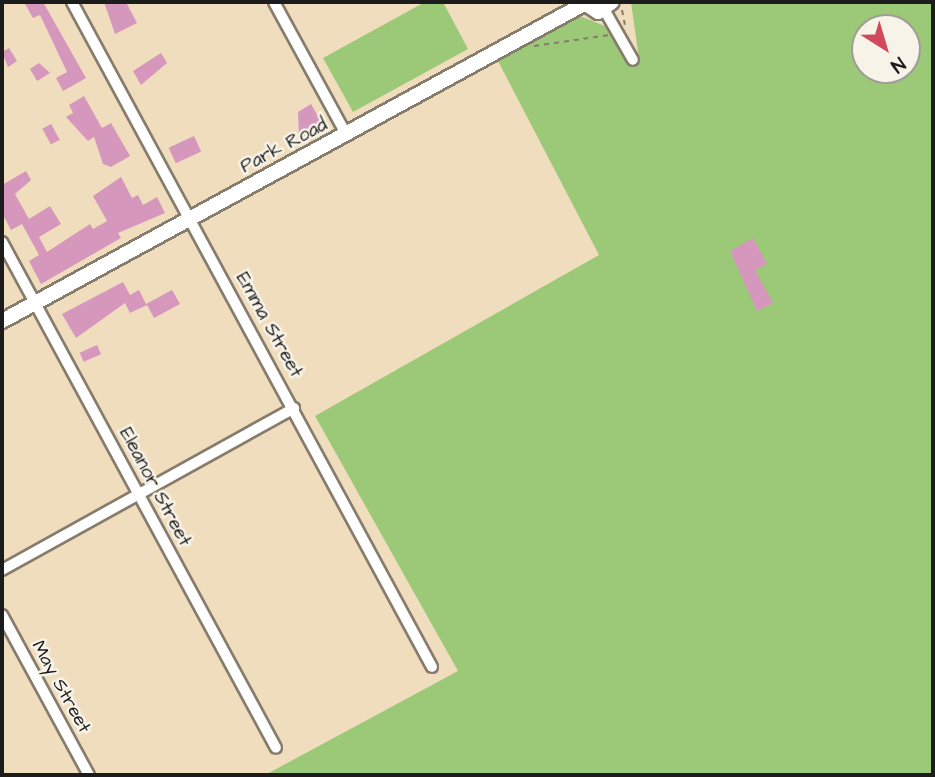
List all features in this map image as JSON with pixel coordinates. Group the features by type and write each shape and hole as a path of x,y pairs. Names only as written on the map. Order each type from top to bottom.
{"street":[{"name":"Emma Street","path":"72,2 432,667"},
{"path":"274,2 346,134"},
{"name":"Park Road","path":"2,321 583,3"},
{"path":"583,3 609,6 617,32 633,60"},
{"name":"Eleanor Street","path":"2,242 276,748"},
{"path":"2,570 293,408"},
{"name":"May Street","path":"2,615 89,775"}],"path":[{"path":"534,46 617,32 625,24 623,2"}],"green space":[{"path":"425,2 443,2 468,49 353,112 323,58"},
{"path":"631,2 933,2 933,775 265,775 458,671 315,416 599,255 498,61 580,16 605,26 630,65 639,59"}],"building":[{"path":"43,2 86,78 63,91 56,78 67,72 40,15 33,18 25,4"},
{"path":"104,2 126,2 137,23 115,34"},
{"path":"9,48 17,61 8,67 2,52"},
{"path":"161,53 167,63 141,85 133,71"},
{"path":"39,63 50,73 37,81 30,69"},
{"path":"84,96 102,128 111,123 130,156 111,167 103,164 94,137 88,141 66,117 73,113 69,105"},
{"path":"311,104 323,125 299,139 298,112"},
{"path":"51,124 60,140 51,145 42,129"},
{"path":"194,136 201,151 176,163 169,148"},
{"path":"26,171 31,180 15,194 29,219 50,206 61,224 39,237 47,252 90,224 93,229 107,221 93,196 121,177 132,198 138,195 143,205 157,197 165,213 118,233 121,238 41,284 29,261 39,255 22,224 11,230 2,213 2,185"},
{"path":"753,238 767,264 755,270 773,303 757,311 730,251"},
{"path":"123,282 130,295 139,290 146,304 172,290 180,304 154,318 147,305 130,313 125,303 76,338 62,314"},
{"path":"97,345 101,354 84,362 80,353"}]}
